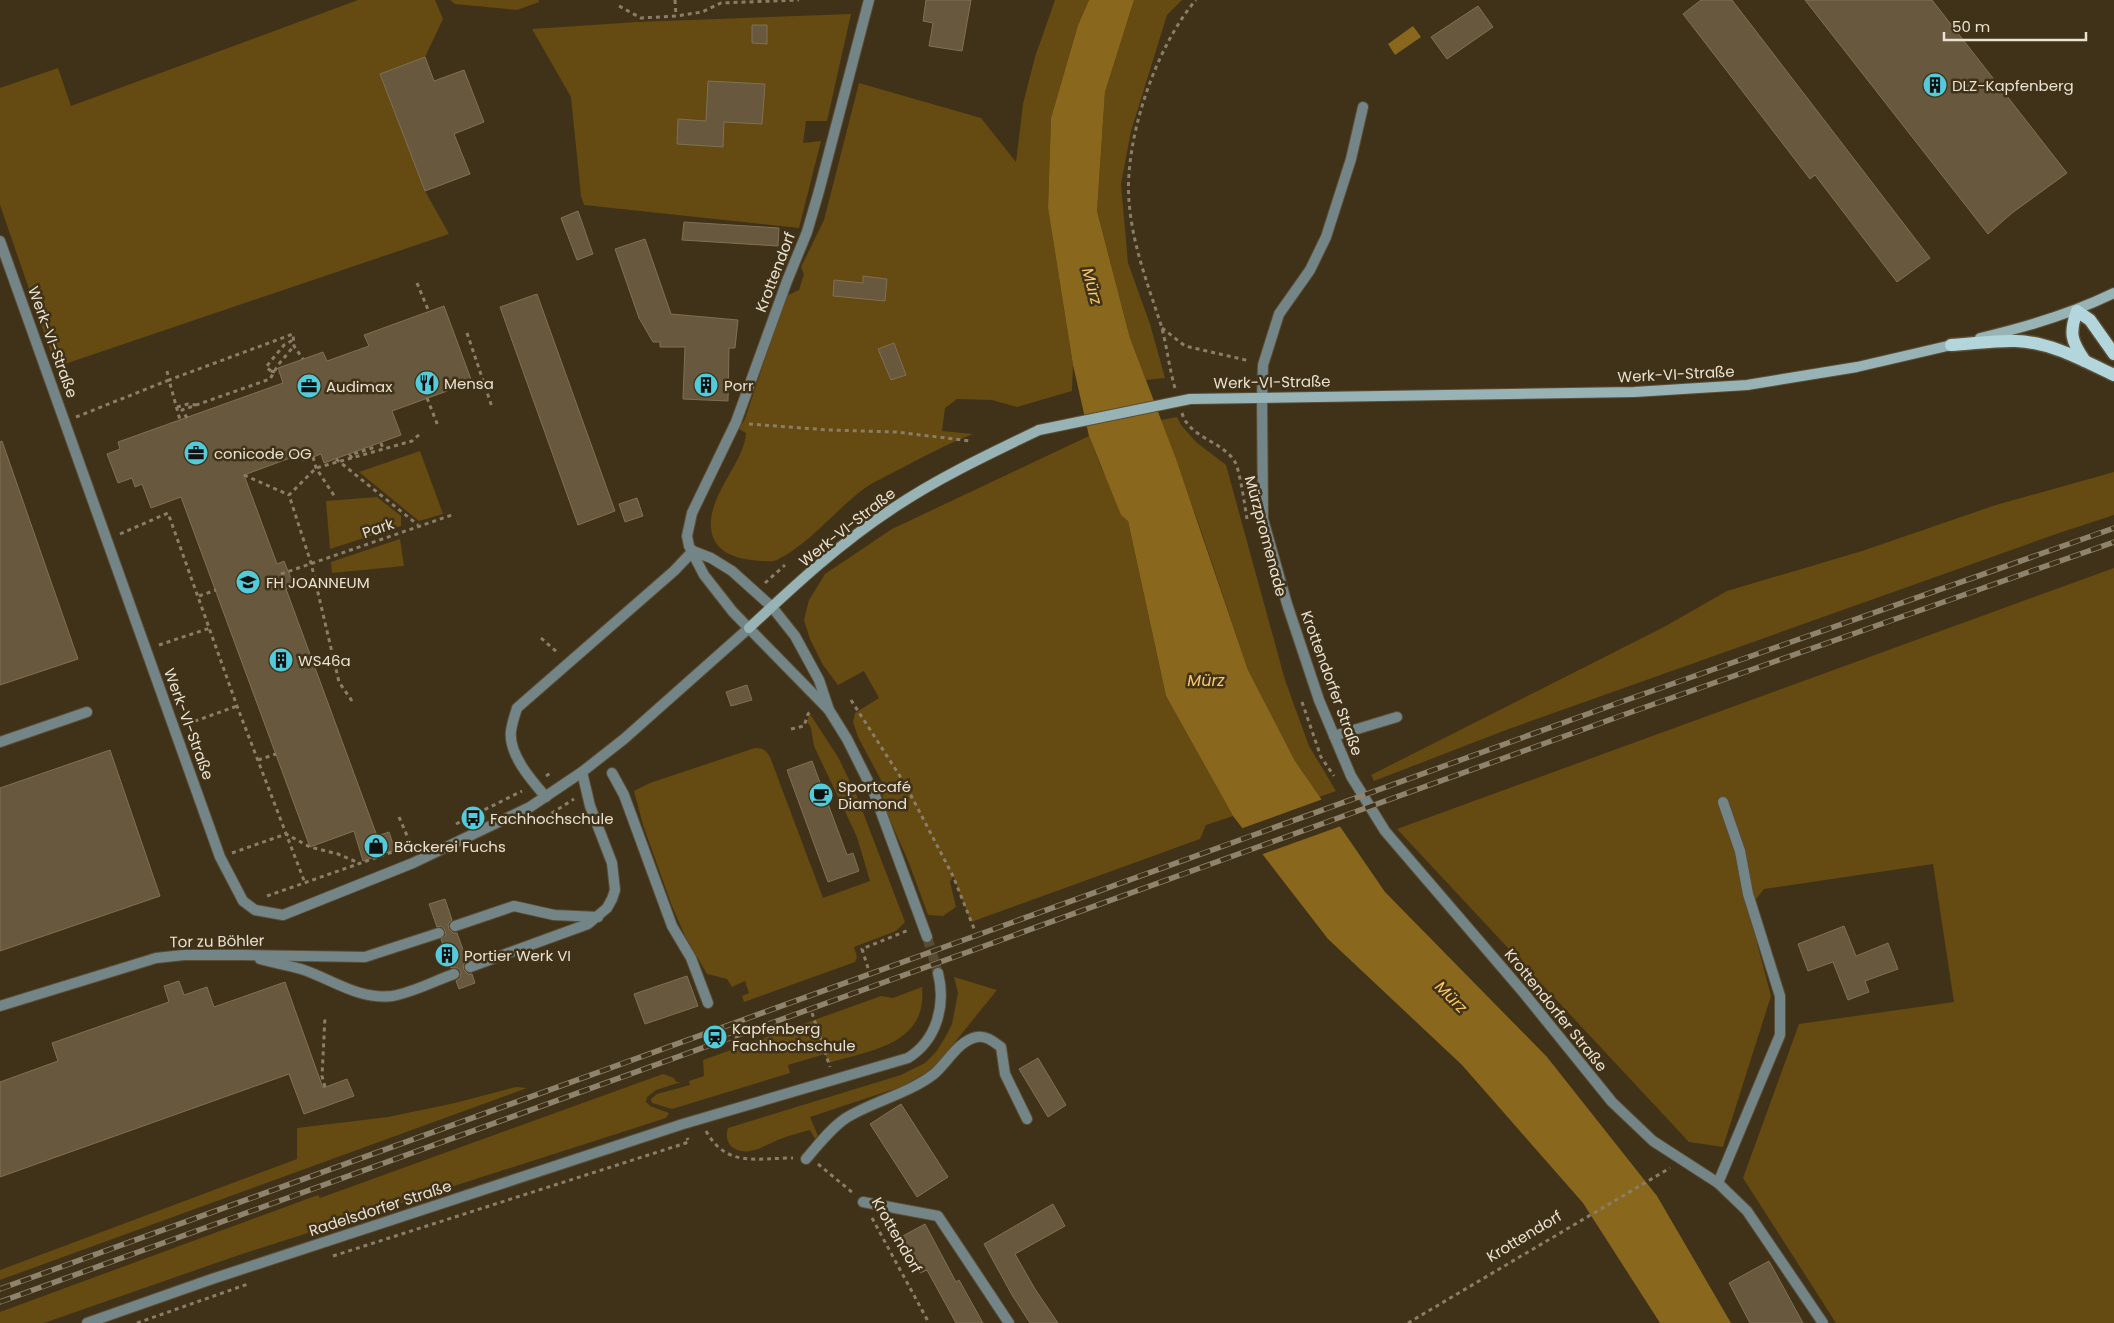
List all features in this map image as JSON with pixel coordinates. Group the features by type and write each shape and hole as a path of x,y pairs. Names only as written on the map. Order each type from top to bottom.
{"main road":[{"name":"Werk-VI-Straße","path":"749,628 832,554 892,509 960,469 1039,430 1190,399 1634,392 1748,385 1857,367 2024,328 2077,311 2114,294"},
{"path":"2085,361 2075,346 2071,328 2077,311 2090,320 2114,354"},
{"path":"1951,345 2018,341 2051,348 2085,361 2114,376"}],"street":[{"name":"Krottendorf","path":"869,0 807,232 787,281 736,422 692,513 687,536 704,576 732,612 829,710 847,739 874,794 927,937"},
{"name":"Krottendorfer Straße","path":"1363,107 1351,159 1326,237 1310,270 1279,314 1263,364 1263,520 1287,604 1319,700 1351,776 1385,831 1523,992 1612,1102 1653,1141 1718,1183 1747,1211 1823,1323"},
{"name":"Werk-VI-Straße","path":"0,242 220,857 237,892 255,910 282,915 413,863 546,797 624,739 749,628"},
{"name":"Krottendorf","path":"691,549 711,558 732,571 772,607 795,636 809,659 820,680 829,710"},
{"path":"546,797 534,784 516,757 510,733 516,708 674,571 691,549"},
{"path":"0,742 86,712"},
{"path":"1334,736 1397,717"},
{"path":"470,968 588,924 598,917 612,899 615,890 612,863 590,806 582,772"},
{"path":"612,773 624,795 672,926 691,958 708,1003"},
{"path":"1718,1183 1780,1035 1780,996 1748,894 1740,851 1723,802"},
{"path":"455,926 514,906 554,914 598,917"},
{"name":"Tor zu Böhler","path":"0,1006 156,958 184,955 242,955 365,958 439,933"},
{"path":"242,955 301,969 347,990 372,996 394,996 454,974"},
{"path":"684,1124 890,1065 913,1055 927,1042 938,1020 942,997 938,973"},
{"path":"806,1159 822,1140 845,1119 917,1085 935,1073 966,1042 978,1036 992,1040 1001,1047 1005,1074 1027,1119"},
{"name":"Radelsdorfer Straße","path":"88,1323 212,1279 684,1124"},
{"path":"862,1202 938,1216 1009,1323"}],"path":[{"path":"675,0 676,16"},
{"path":"619,6 641,18 702,12 721,3 799,0"},
{"path":"1177,396 1169,370 1161,328 1141,264 1128,201 1130,162 1140,115 1157,64 1179,22 1196,0"},
{"path":"417,283 429,312"},
{"path":"291,327 294,346 303,359"},
{"path":"1161,328 1185,346 1263,364"},
{"path":"466,333 492,407"},
{"path":"88,412 293,334"},
{"path":"279,373 271,371 266,367 284,345 294,340"},
{"path":"187,418 182,410 270,379 278,365 294,346"},
{"path":"167,371 180,420"},
{"path":"427,398 438,426"},
{"path":"177,408 188,404 196,405"},
{"name":"Mürzpromenade","path":"1180,404 1184,421 1207,440 1222,449 1235,462 1249,527"},
{"path":"736,422 828,430 896,432 971,440"},
{"path":"289,495 316,468 412,441 422,432"},
{"path":"381,443 383,449"},
{"path":"352,458 350,455 372,448 371,446"},
{"path":"313,457 316,468 335,497"},
{"path":"336,459 418,526"},
{"path":"244,475 289,495 311,563 340,682 352,701"},
{"path":"114,536 168,513 200,596 237,706 305,883"},
{"name":"Park","path":"281,574 452,515"},
{"path":"200,596 216,590"},
{"path":"146,650 210,628"},
{"path":"541,638 558,653"},
{"path":"1301,697 1321,757 1336,780"},
{"path":"851,700 905,784 953,876 975,931"},
{"path":"174,728 237,706"},
{"path":"791,729 804,726 808,714 812,710"},
{"path":"258,760 276,754"},
{"path":"453,826 521,792"},
{"path":"399,817 411,846"},
{"path":"220,857 286,834 310,847 338,854 361,864"},
{"path":"246,903 260,897 272,896 419,843"},
{"path":"868,968 862,949 905,932"},
{"path":"812,1013 829,1063"},
{"path":"325,1018 322,1076 325,1087"},
{"name":"Krottendorf","path":"699,1119 714,1144 726,1154 761,1160 806,1159 823,1166 862,1202 929,1323"},
{"path":"331,1257 689,1142 684,1124"},
{"name":"Krottendorf","path":"1408,1323 1655,1176"},
{"path":"137,1323 256,1282"}],"shaded area":[{"path":"358,0 435,0 443,19 425,57 380,74 425,191 449,234 56,367 0,205 0,88 58,68 71,106"},
{"path":"450,0 539,0 539,2 517,10 455,4"},
{"path":"1055,0 1089,0 1078,25 1051,118 1048,208 1073,365 1072,391 1017,407 992,400 957,399 945,408 942,431 973,434 869,485 812,536 789,553 777,560 770,561 745,559 722,550 713,537 711,528 715,503 744,444 746,433 739,429 745,419 786,296 799,290 804,274 801,267 824,220 859,83 981,118 1016,162 1023,104 1035,57"},
{"path":"1134,0 1182,0 1167,15 1131,131 1121,184 1128,263 1150,324 1165,378 1146,380 1130,338 1097,211 1105,92"},
{"path":"851,14 827,121 806,121 803,143 821,141 799,228 584,205 581,196 571,97 532,29 637,22"},
{"path":"1177,417 1181,425 1196,442 1226,465 1285,680 1309,746 1336,791 1319,797 1295,761 1248,670 1202,533 1161,420"},
{"path":"1089,436 1101,467 1128,521 1166,696 1233,816 1206,825 1200,839 971,922 953,876 950,882 956,907 943,916 928,915 909,863 883,804 882,782 858,737 853,722 855,713 879,698 864,671 838,685 823,665 810,639 804,620 809,600 825,574 892,529"},
{"path":"420,451 443,514 419,521 359,472"},
{"path":"2114,472 2114,515 1506,730 1374,781 1371,775 1664,627 1727,591 1862,551 1996,505"},
{"path":"377,497 401,516 401,526 330,549 326,501"},
{"path":"400,539 404,566 332,573 331,562"},
{"path":"2114,568 2114,1323 1836,1323 1743,1178 1799,1024 1954,1002 1933,864 1764,889 1748,909 1771,996 1723,1147 1689,1142 1397,829"},
{"path":"810,714 838,757 856,794 905,922 896,931 854,947 857,957 855,962 744,1002 742,996 749,993 745,981 732,987 727,979 707,974 685,936 672,906 643,825 634,791 650,783 755,748 762,749 770,757 823,898 870,881 857,837 814,746 811,728 807,721"},
{"path":"954,977 997,990 934,1068 903,1086 810,1117 818,1136 815,1139 810,1130 750,1151 737,1150 728,1142 728,1128 901,1075 925,1063 936,1052 952,1024 958,993"},
{"path":"922,987 921,1006 916,1022 906,1033 878,1049 829,1063 825,1054 788,1065 790,1073 672,1109 652,1103 651,1099 657,1094 690,1085 689,1081 704,1076 703,1060 881,996 893,998"},
{"path":"663,1074 674,1078 676,1082 681,1082 656,1090 647,1097 646,1102 650,1106 669,1113 666,1118 239,1255 44,1323 0,1323 0,1312 318,1195 320,1198"},
{"path":"516,1087 527,1088 0,1280 0,1270 297,1159 297,1128 388,1117 455,1103"}],"water":[{"name":"Mürz","path":"1089,0 1134,0 1105,92 1097,211 1130,338 1176,459 1248,670 1295,761 1385,892 1547,1057 1657,1196 1731,1323 1660,1323 1583,1203 1462,1065 1328,939 1233,816 1166,696 1128,521 1121,515 1089,436 1073,365 1048,208 1051,118 1078,25"},
{"path":"1413,26 1421,37 1395,55 1388,44"}],"pier":[{"path":"1323,799 1341,826 1260,855 1240,829"}],"building":[{"path":"926,0 971,0 962,51 929,46 933,23 923,21"},
{"path":"1701,0 1732,0 1930,258 1897,282 1815,175 1810,179 1683,14"},
{"name":"DLZ-Kapfenberg","path":"1805,0 1932,0 2067,173 2012,213 1988,234"},
{"path":"1478,6 1493,27 1447,59 1431,37"},
{"path":"752,25 767,25 767,44 752,43"},
{"path":"425,57 434,81 464,70 484,122 454,134 470,174 425,191 380,74"},
{"path":"708,81 765,84 762,124 724,122 723,147 677,144 678,119 706,121"},
{"path":"578,211 593,254 577,260 561,218"},
{"path":"684,222 779,228 778,246 682,240"},
{"path":"645,239 671,314 738,320 735,348 729,348 728,401 683,399 685,347 660,347 660,342 653,342 639,318 615,249"},
{"path":"863,276 887,279 885,301 833,296 834,280 863,283"},
{"path":"537,294 615,511 578,525 500,307"},
{"name":"FH JOANNEUM","path":"444,306 472,382 392,411 401,435 324,463 321,454 303,461 301,454 244,475 277,564 284,561 294,586 286,589 377,836 389,832 395,850 363,861 354,831 310,847 181,497 151,508 142,484 135,487 132,478 118,483 107,454 120,449 118,442 283,383 278,368 323,352 327,361 369,346 364,335"},
{"path":"894,343 906,375 891,380 878,349"},
{"path":"2,441 78,659 0,685 0,442"},
{"path":"637,498 643,516 625,522 619,504"},
{"path":"747,685 752,700 731,706 726,692"},
{"path":"110,750 160,896 0,951 0,788"},
{"path":"812,761 847,855 853,853 859,871 828,882 787,770"},
{"path":"445,899 452,920 448,924 449,929 453,933 457,933 467,961 463,965 464,970 468,974 472,974 475,983 459,989 456,981 460,978 461,972 458,968 451,968 441,939 446,935 445,930 441,926 437,927 429,904"},
{"path":"1844,926 1856,956 1888,943 1898,969 1865,981 1869,992 1848,1000 1833,962 1808,971 1798,944"},
{"path":"687,976 698,1006 645,1024 634,994"},
{"path":"179,981 184,995 207,987 214,1007 285,982 323,1088 347,1079 354,1096 304,1114 289,1074 0,1177 0,1082 58,1061 52,1043 169,1002 164,986"},
{"path":"1038,1058 1066,1105 1048,1117 1019,1069"},
{"path":"901,1104 948,1177 917,1197 870,1124"},
{"path":"1053,1204 1065,1226 1015,1254 1035,1289 1058,1323 1030,1323 984,1244"},
{"path":"925,1224 956,1282 959,1280 983,1323 956,1323 927,1270 920,1273 901,1237"},
{"path":"1769,1261 1803,1323 1750,1323 1729,1283"}],"tunnel":[{"path":"927,937 938,973"}],"railway":[{"path":"0,1289 1618,703 2114,528"},
{"path":"0,1302 1623,715 2114,542"}],"place":[{"name":"DLZ-Kapfenberg","path":"1935,85"},
{"name":"Mensa","path":"427,383"},
{"name":"Porr","path":"706,385"},
{"name":"Audimax","path":"309,386"},
{"name":"conicode OG","path":"196,453"},
{"name":"FH JOANNEUM","path":"248,582"},
{"name":"WS46a","path":"281,660"},
{"name":"Sportcafé Diamond","path":"821,795"},
{"name":"Fachhochschule","path":"473,818"},
{"name":"Bäckerei Fuchs","path":"376,846"},
{"name":"Portier Werk VI","path":"447,955"},
{"name":"Kapfenberg Fachhochschule","path":"715,1037"}]}
